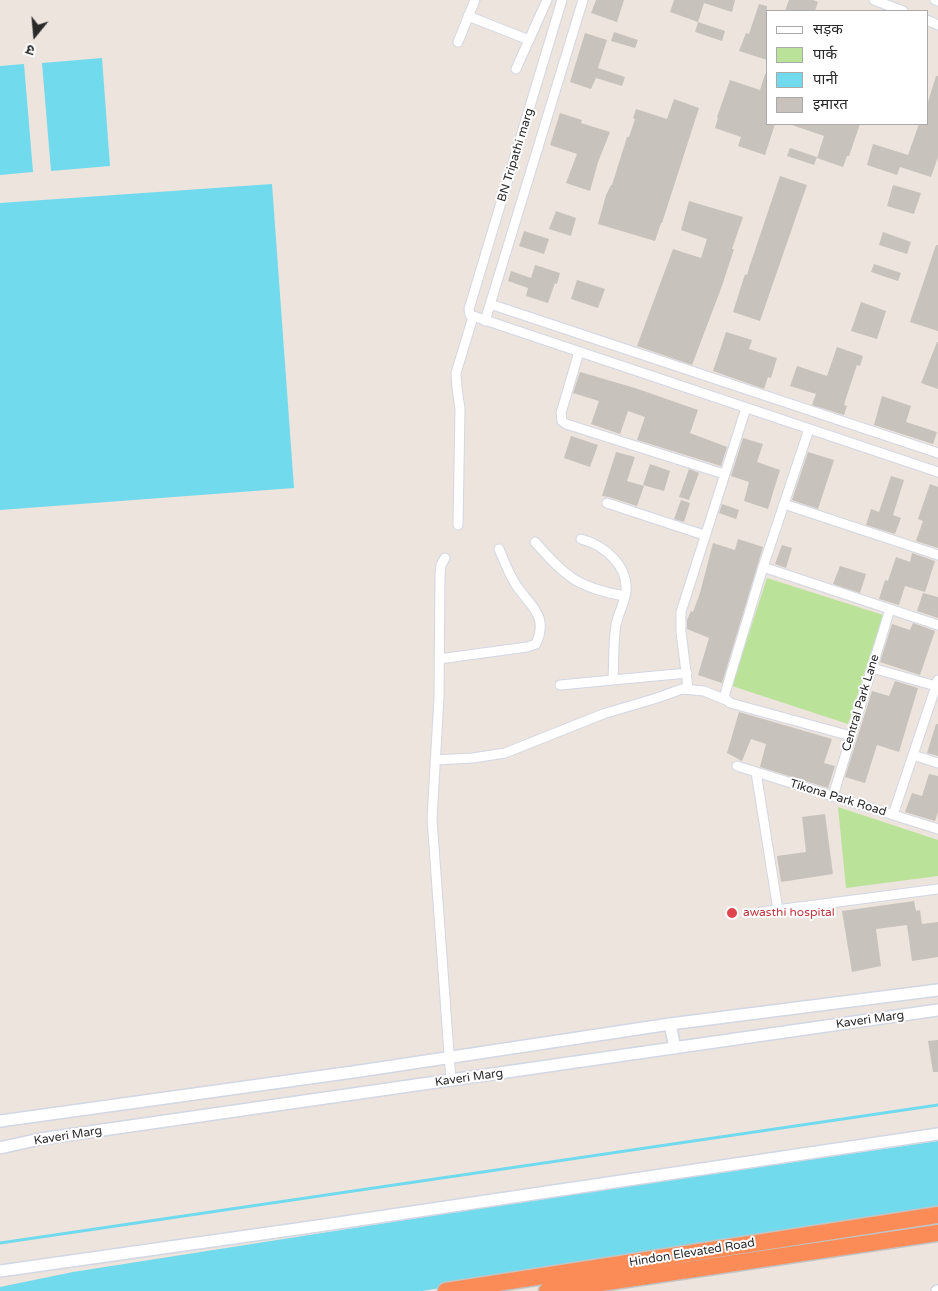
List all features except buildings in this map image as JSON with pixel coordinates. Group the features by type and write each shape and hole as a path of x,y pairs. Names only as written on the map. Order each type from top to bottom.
{"highway":[{"name":"Hindon Elevated Road","path":"446,1291 938,1216"},
{"name":"Hindon Elevated Road","path":"548,1291 938,1233"}],"street":[{"path":"458,42 475,0"},
{"path":"516,69 547,0"},
{"name":"BN Tripathi marg","path":"458,525 460,409 456,388 456,372 471,313 562,0"},
{"path":"484,321 583,0"},
{"path":"874,0 900,10"},
{"path":"934,0 938,1"},
{"path":"468,16 529,40"},
{"path":"538,20 554,25"},
{"path":"490,304 938,454"},
{"path":"471,313 484,321 938,472"},
{"path":"579,352 561,413 562,421 566,424 724,474"},
{"path":"688,688 681,612 746,408"},
{"path":"726,700 725,691 763,567 809,429"},
{"path":"607,503 704,535"},
{"path":"784,504 938,555"},
{"path":"582,539 592,542 613,557 626,584 625,596 616,626 613,679"},
{"path":"535,542 556,565 577,582 595,590 625,596"},
{"path":"439,660 536,644 540,633 539,616 512,579 499,549"},
{"path":"445,558 441,565 440,574 439,660 432,819 451,1081"},
{"path":"763,567 938,625"},
{"name":"Central Park Lane","path":"833,796 890,609"},
{"path":"872,668 936,689 893,815"},
{"path":"560,685 687,673"},
{"path":"435,760 473,758 505,753 603,714 688,688 704,691 730,703 851,736"},
{"path":"913,755 938,763"},
{"name":"Tikona Park Road","path":"737,766 938,829"},
{"path":"756,772 778,910"},
{"path":"761,912 938,890"},
{"name":"Kaveri Marg","path":"0,1121 449,1058 670,1024 938,990"},
{"name":"Kaveri Marg","path":"0,1148 40,1139 938,1010"},
{"path":"670,1024 675,1048"},
{"path":"0,1271 328,1225 938,1134"}],"green space":[{"path":"767,578 883,615 848,724 732,686"},
{"path":"838,807 938,840 938,876 846,888"}],"water":[{"path":"102,58 110,166 51,171 42,63"},
{"path":"24,64 33,172 0,175 0,66"},
{"path":"272,184 294,488 0,510 0,203"},
{"path":"938,1141 938,1212 661,1252 422,1291 0,1291 0,1287 73,1272 539,1199"}],"waterway":[{"path":"0,1243 938,1105"}],"place":[{"name":"awasthi hospital","path":"732,913"}]}
